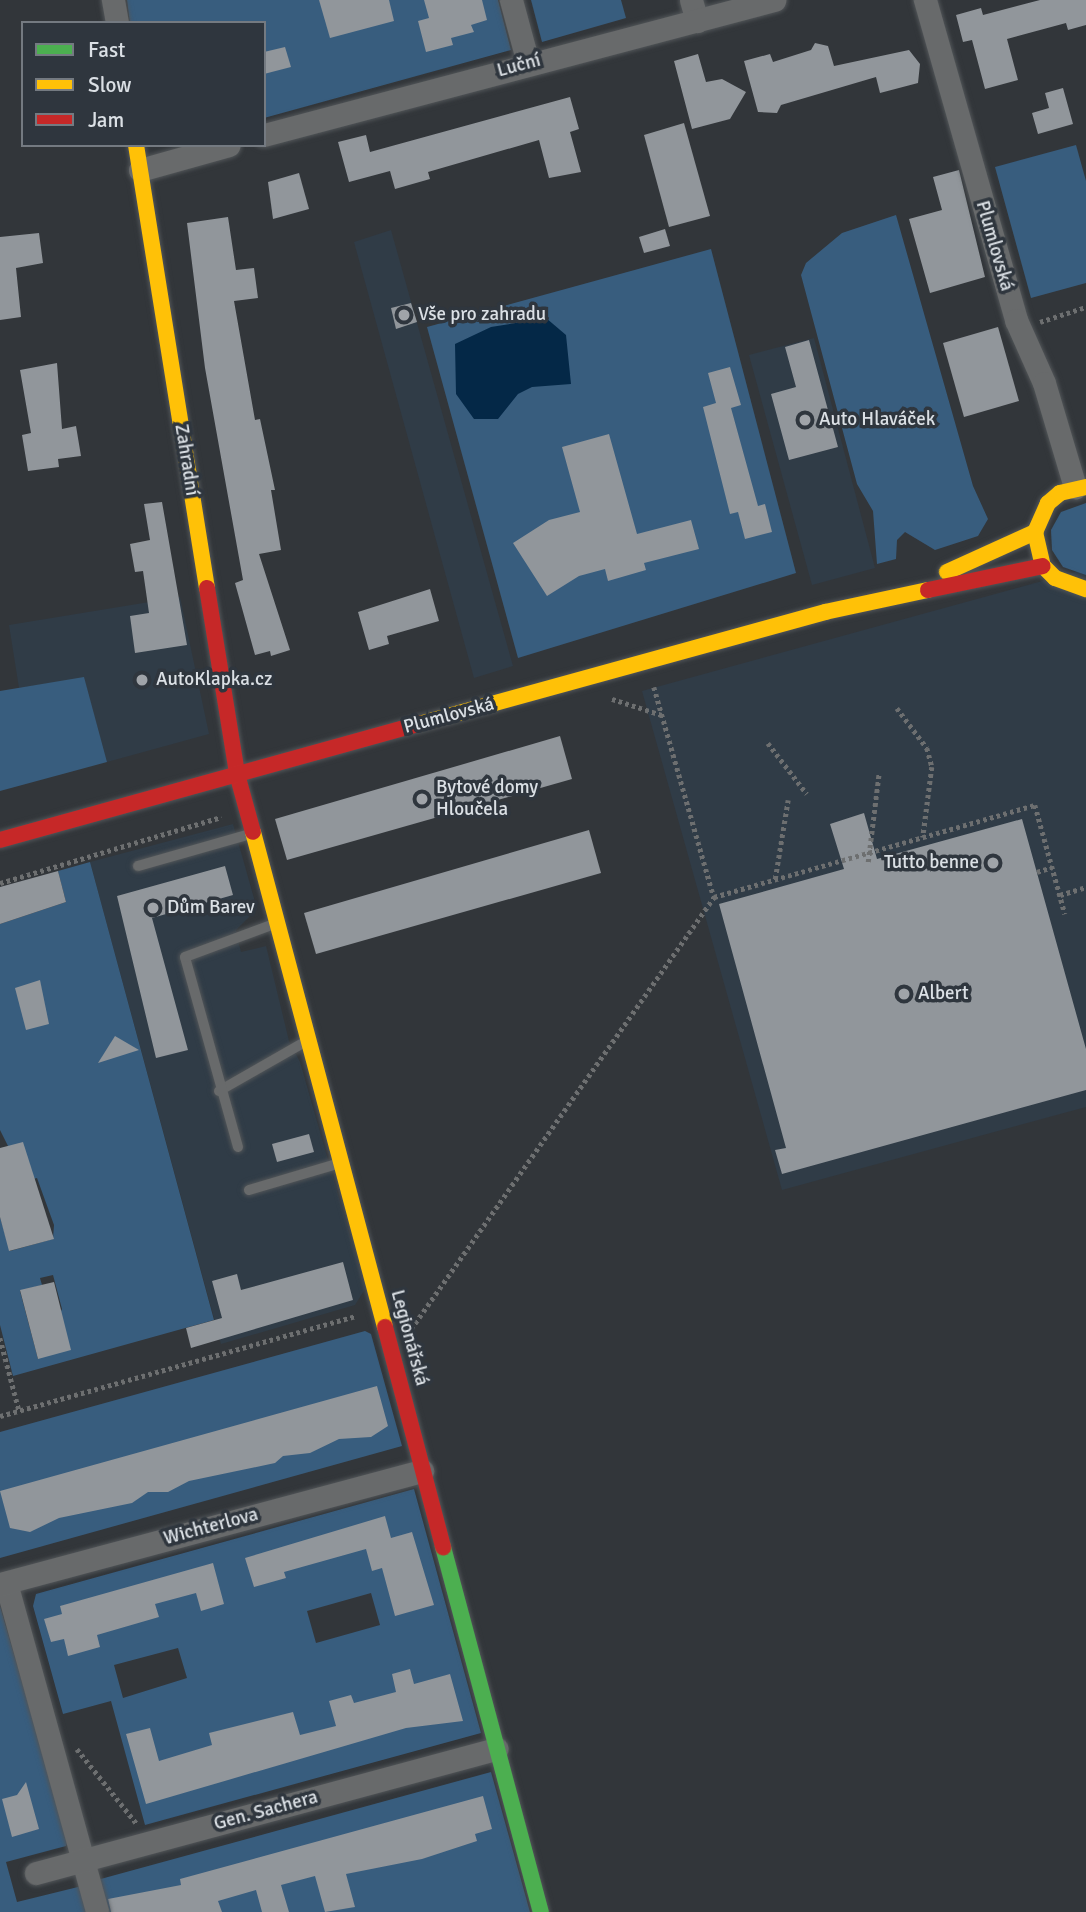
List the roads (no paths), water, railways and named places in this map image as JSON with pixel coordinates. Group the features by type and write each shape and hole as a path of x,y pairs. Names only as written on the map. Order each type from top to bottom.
{"street":[{"path":"113,0 117,21"},
{"path":"511,0 528,63"},
{"name":"Luční","path":"266,134 528,63 694,10 774,0"},
{"name":"Plumlovská","path":"898,594 1035,532 1048,503 1081,487 1019,329 925,0"},
{"name":"Zahradní","path":"136,147 237,774"},
{"path":"140,170 222,147"},
{"path":"1035,532 1043,566 1055,578 1086,589"},
{"name":"Plumlovská","path":"0,840 898,594 1043,566"},
{"name":"Legionářská","path":"237,774 541,1912"},
{"name":"Wichterlova","path":"3,1584 422,1471"},
{"path":"3,1584 84,1860 96,1912"},
{"name":"Gen. Sachera","path":"36,1873 497,1749"}],"lane":[{"path":"138,866 252,833"},
{"path":"238,1147 219,1091 185,957 276,923"},
{"path":"219,1091 307,1041"},
{"path":"249,1190 339,1163"}],"place":[{"name":"Vše pro zahradu","path":"404,315"},
{"name":"Auto Hlaváček","path":"805,420"},
{"name":"AutoKlapka.cz","path":"142,680"},
{"name":"Bytové domy Hloučela","path":"422,799"},
{"name":"Tutto benne","path":"993,863"},
{"name":"Dům Barev","path":"153,908"},
{"name":"Albert","path":"904,994"}]}
